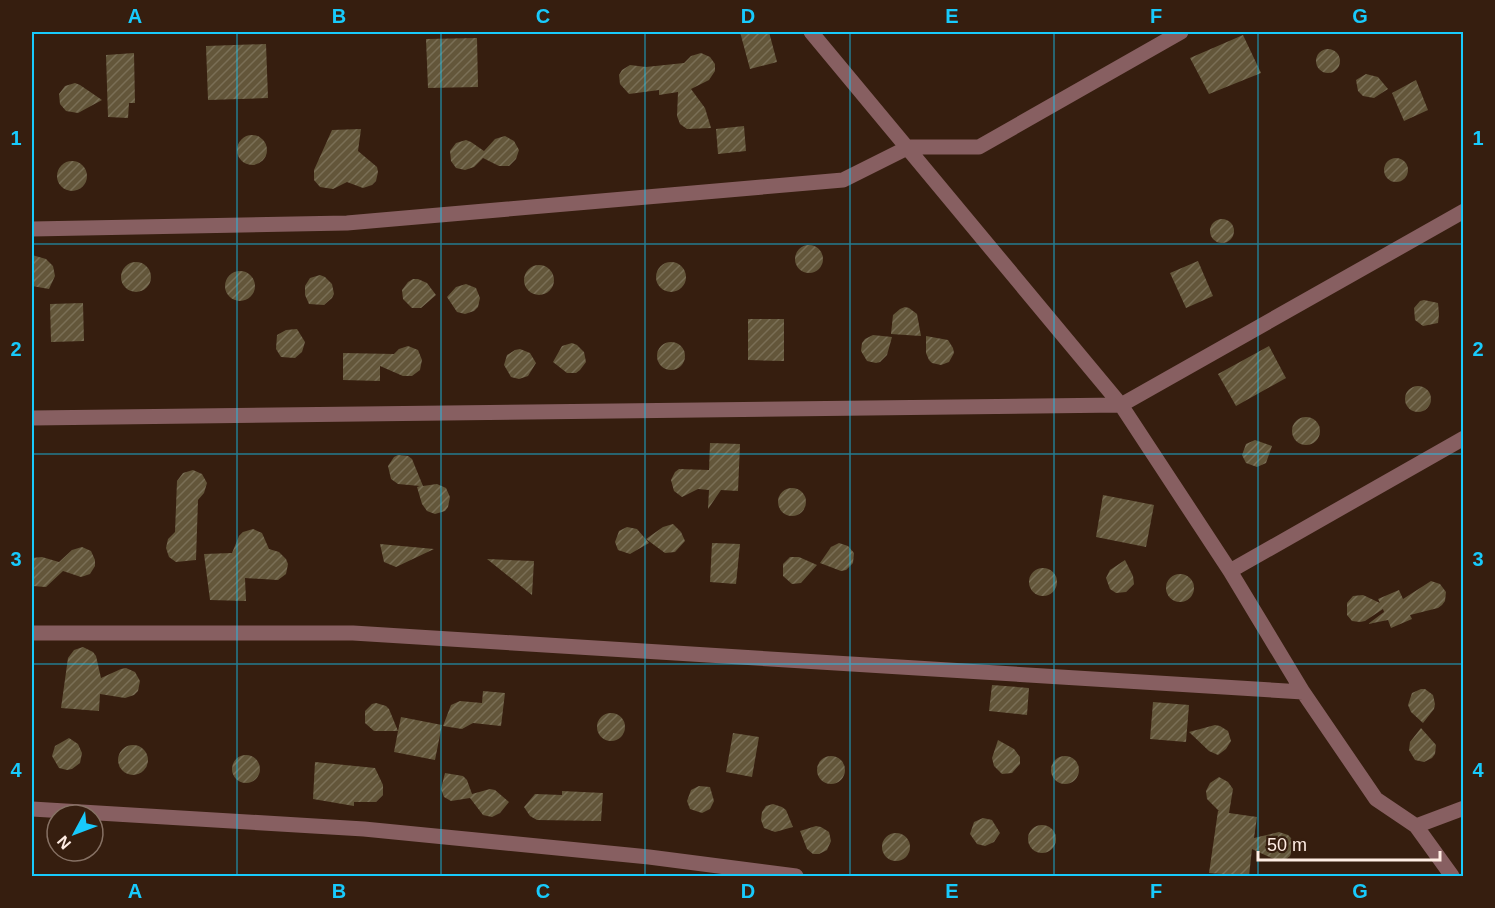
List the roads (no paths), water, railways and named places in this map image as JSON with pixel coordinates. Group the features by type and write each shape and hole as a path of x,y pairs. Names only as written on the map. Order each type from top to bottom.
{"street":[{"path":"811,32 909,147 1121,405 1230,572 1303,692 1376,799 1416,826 1452,876"},
{"path":"32,229 348,223 843,180 909,147 979,147 1180,32"},
{"path":"32,418 1121,405 1464,211"},
{"path":"1230,572 1464,438"},
{"path":"32,633 353,633 1303,692"},
{"path":"32,808 364,829 649,857 796,876"},
{"path":"1416,826 1464,808"}]}
